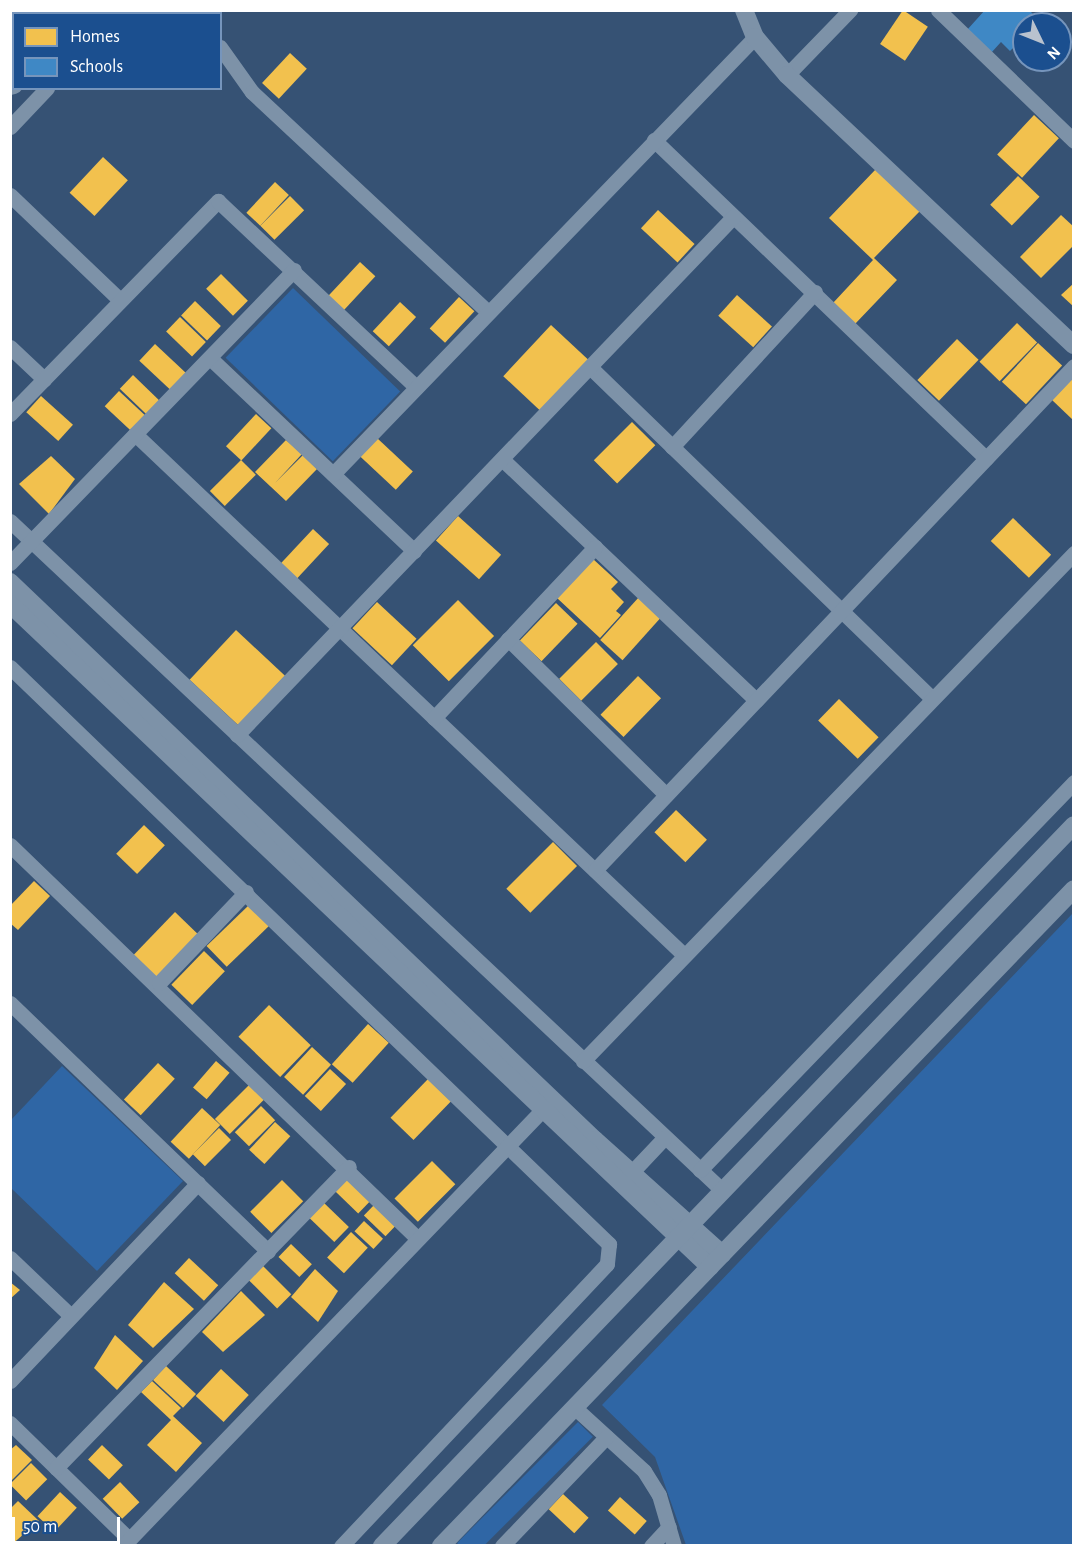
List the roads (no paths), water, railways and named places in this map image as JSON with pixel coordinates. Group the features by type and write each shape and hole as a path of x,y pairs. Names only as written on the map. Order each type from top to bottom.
{"street":[{"path":"744,10 755,37 787,75 1074,345"},
{"path":"787,75 850,10"},
{"path":"939,10 1074,141"},
{"path":"333,474 755,37"},
{"path":"222,50 252,92 488,312"},
{"path":"10,127 44,90"},
{"path":"654,140 986,458"},
{"path":"10,195 120,300"},
{"path":"10,414 218,201 416,387"},
{"path":"237,735 503,460 733,217"},
{"path":"10,563 294,270"},
{"path":"672,447 814,292"},
{"path":"10,347 44,379"},
{"path":"210,358 414,551"},
{"path":"595,870 1074,366"},
{"path":"591,368 931,698"},
{"path":"135,434 684,955"},
{"path":"503,460 756,700"},
{"path":"10,521 723,1191"},
{"path":"434,718 595,547"},
{"path":"583,1061 931,698 1074,553"},
{"path":"10,582 547,1105 676,1240 716,1260"},
{"path":"10,604 547,1105 631,1173 689,1226 716,1260"},
{"path":"508,639 666,795"},
{"path":"10,667 509,1145 609,1244 607,1264 341,1545"},
{"path":"700,1170 1074,782"},
{"path":"382,1545 1074,825"},
{"path":"10,845 159,983 350,1167 418,1239"},
{"path":"441,1545 1074,889"},
{"path":"159,983 246,892"},
{"path":"10,1002 268,1251"},
{"path":"10,1423 126,1542 547,1105"},
{"path":"631,1173 664,1138"},
{"path":"56,1468 350,1167"},
{"path":"10,1381 198,1183"},
{"path":"10,1258 71,1316"},
{"path":"574,1407 644,1472 669,1527 674,1545"},
{"path":"502,1545 606,1437"},
{"path":"651,1545 669,1527"}]}
